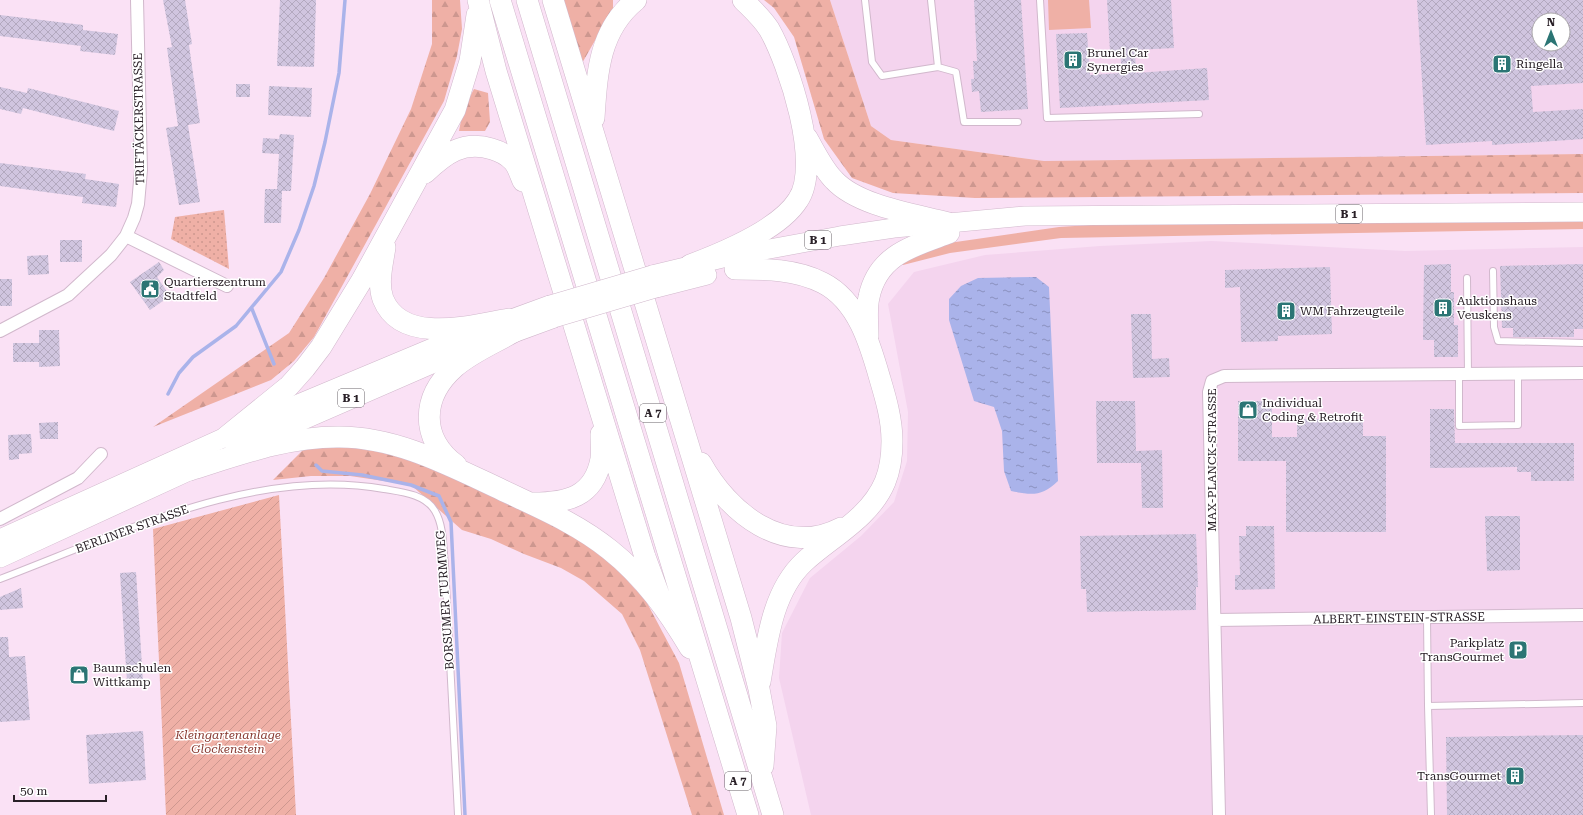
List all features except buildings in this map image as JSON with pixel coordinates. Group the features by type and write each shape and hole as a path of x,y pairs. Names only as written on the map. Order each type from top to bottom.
{"highway":[{"name":"A 7","path":"500,0 708,679 748,815"},
{"name":"A 7","path":"527,0 774,815"},
{"path":"553,0 739,612 759,689 766,726 762,778"},
{"path":"593,130 601,58 608,36 618,18 636,0"},
{"path":"690,265 728,250 758,233 783,216 798,200 807,174 805,134 779,49 768,28 755,11 742,0"},
{"path":"479,1 496,71 645,557 662,603"},
{"path":"226,437 289,386 305,368 342,313 387,235 455,110 462,92 470,61 479,1"},
{"path":"805,134 833,180 849,193 870,202 949,228"},
{"path":"416,182 437,162 451,152 464,147 479,145 499,151 514,162 538,207"},
{"path":"868,338 868,298 873,282 884,265 902,251 949,228"},
{"path":"387,235 380,283 383,299 393,313 404,322 430,329 512,325"},
{"path":"735,269 771,270 799,273 824,283 842,296 868,338 890,420 892,441 891,462 885,482 878,497 854,521 803,563 788,582 778,603 769,633 759,689"},
{"path":"468,474 445,457 435,443 429,428 429,417 434,394 443,379 455,367 512,325"},
{"path":"529,503 556,503 573,498 586,490 595,476 601,459 602,418"},
{"path":"684,432 708,476 724,497 736,509 762,527 777,533 808,537 837,530 854,521"},
{"path":"190,470 250,451 301,438 338,436 375,440 403,448 468,474 565,520 611,550 634,571 662,603 708,679"}],"main road":[{"name":"B 1","path":"0,558 26,537 226,437 366,375 437,346 512,325 654,281 690,265 840,236 1115,215 1583,212"},
{"name":"B 1","path":"654,281 735,269 949,228"},
{"name":"B 1","path":"0,539 26,537 190,470 512,325"},
{"path":"0,529 26,537"}],"street":[{"name":"TRIFTÄCKERSTRASSE","path":"0,331 68,295 111,255 126,236 134,218 140,186 137,0"},
{"path":"126,236 227,286"},
{"name":"MAX-PLANCK-STRASSE","path":"1219,815 1209,392 1212,381 1224,376 1583,373"},
{"path":"0,520 78,478 101,454"},
{"name":"ALBERT-EINSTEIN-STRASSE","path":"1215,620 1583,615"}],"lane":[{"path":"865,0 872,62 882,76 938,67 956,72 964,122 1018,122"},
{"path":"931,0 938,67"},
{"path":"1040,0 1048,118 1199,114"},
{"path":"1493,271 1494,327 1498,341 1583,343"},
{"path":"1467,278 1463,375 1459,426 1518,425 1518,374"},
{"name":"BORSUMER TURMWEG","path":"268,490 310,484 365,485 411,493 429,504 435,511 441,526 445,564 458,815"},
{"name":"BERLINER STRASSE","path":"0,579 180,510 268,490"},
{"path":"0,566 26,537"},
{"path":"1427,618 1431,815"},
{"path":"1428,706 1583,703"}],"shaded area":[{"path":"830,0 1583,0 1583,154 1044,161 891,140 871,126"},
{"path":"1212,241 1405,251 1583,247 1583,815 811,815 779,678 782,633 810,578 861,536 894,502 907,461 908,412 888,304 914,272 985,255 1100,246"}],"green space":[{"path":"432,0 460,0 462,29 457,56 444,101 314,337 294,361 271,380 153,427 289,333 324,278 370,194 411,109 432,44"},
{"path":"560,0 613,0 613,9 581,65"},
{"path":"764,0 830,0 871,126 891,140 1044,161 1583,154 1583,193 975,198 893,193 852,178 824,139 794,37 774,8"},
{"path":"1048,0 1089,0 1091,28 1049,30"},
{"path":"474,89 488,93 490,122 485,131 459,131 463,110"},
{"path":"224,210 229,269 171,239 175,217"},
{"path":"1583,218 1583,229 1061,238 950,253 903,265 897,261 935,245 1059,227 1137,222"},
{"path":"309,444 375,448 439,469 530,512 584,543 616,568 646,601 679,663 724,815 692,815 640,650 622,614 584,581 561,568 524,554 491,539 462,530 411,485 350,476 311,476 273,480"},
{"name":"Kleingartenanlage Glockenstein","path":"279,495 296,815 166,815 153,529"}],"water":[{"path":"1036,277 1049,287 1058,481 1047,490 1036,494 1030,494 1011,491 1004,471 1002,431 994,407 974,401 949,320 949,299 961,286 978,278"}],"waterway":[{"path":"168,394 179,373 193,357 236,326 281,272 299,230 314,186 325,142 339,73 345,0"},
{"path":"252,309 274,364"},
{"path":"316,465 322,471 362,475 411,485 439,496 451,522 465,815"}],"place":[{"name":"Brunel Car Synergies","path":"1073,60"},
{"name":"Ringella","path":"1502,64"},
{"name":"Quartierszentrum Stadtfeld","path":"150,289"},
{"name":"Auktionshaus Veuskens","path":"1443,308"},
{"name":"WM Fahrzeugteile","path":"1286,311"},
{"name":"Individual Coding & Retrofit","path":"1248,410"},
{"name":"Parkplatz TransGourmet","path":"1518,650"},
{"name":"Baumschulen Wittkamp","path":"79,675"},
{"name":"TransGourmet","path":"1515,776"}]}
